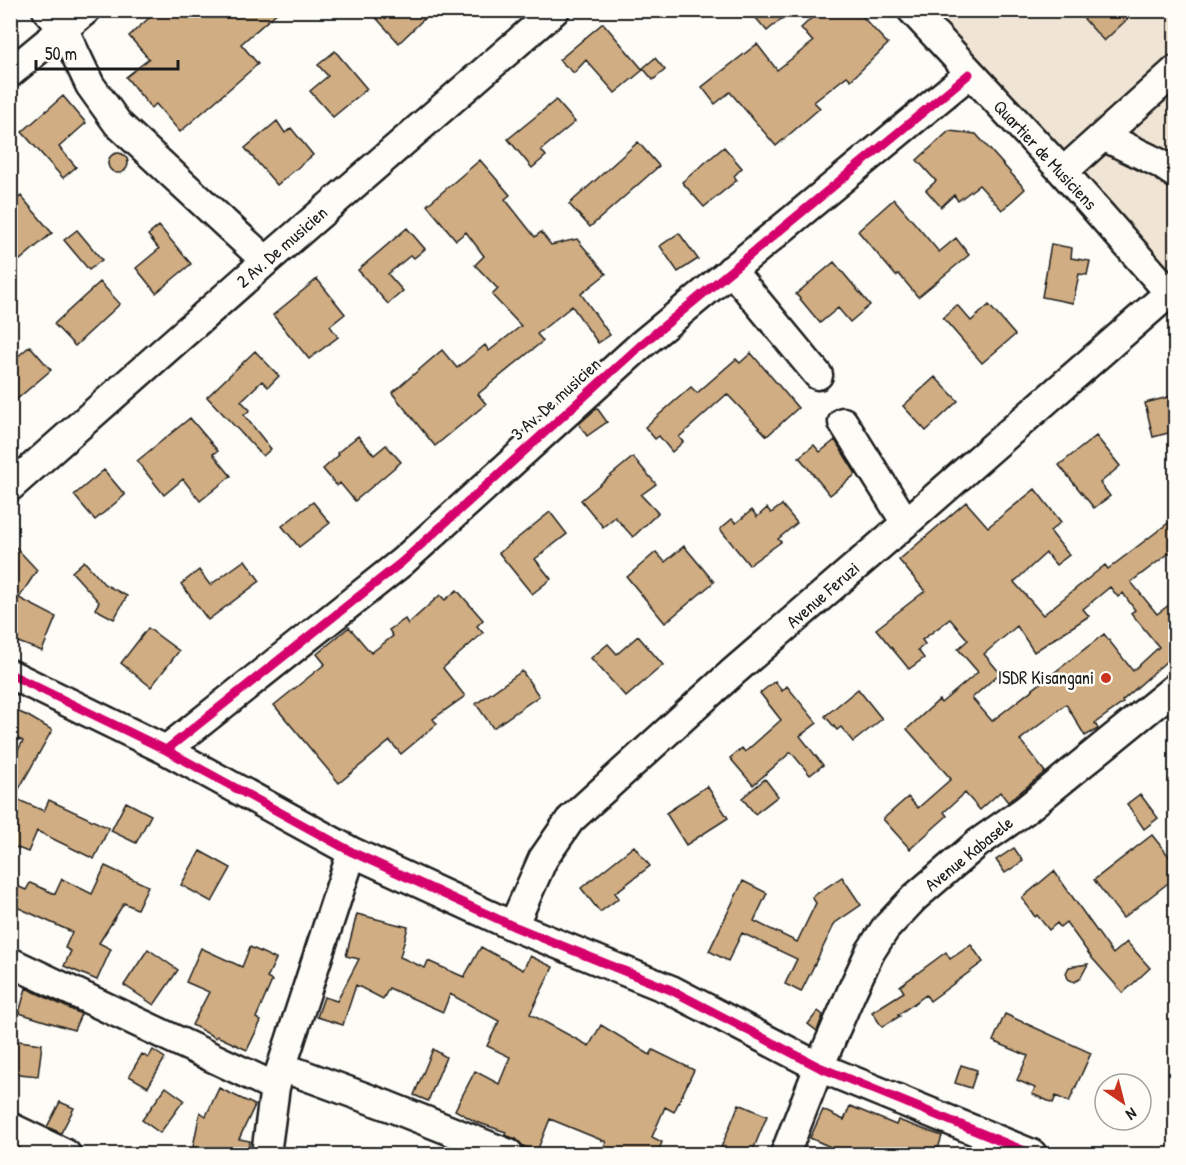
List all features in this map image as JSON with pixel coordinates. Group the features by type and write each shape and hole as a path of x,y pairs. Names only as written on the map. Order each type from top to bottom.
{"street":[{"path":"10,73 55,20 86,10"},
{"name":"2 Av. De musicien","path":"10,487 555,10"},
{"name":"Quartier de Musiciens","path":"929,16 969,74 1063,172 1172,296"},
{"path":"55,20 90,85 118,124 266,261"},
{"path":"1063,172 1176,70"},
{"name":"3 Av. De musicien","path":"166,750 402,562 641,345 969,74"},
{"path":"1103,136 1176,174"},
{"path":"731,270 818,375"},
{"name":"Avenue Feruzi","path":"513,926 543,858 570,820 732,673 1172,296"},
{"path":"843,422 906,523"},
{"path":"10,674 166,750 352,852 513,926 671,990 819,1067 1032,1155"},
{"name":"Avenue Kabasele","path":"785,1155 819,1067 870,952 892,921 914,898 978,843 1024,811 1176,687"},
{"path":"266,1155 278,1077 352,852"},
{"path":"10,962 278,1077 388,1106 509,1155"},
{"path":"10,1127 66,1155"}],"shaded area":[{"path":"935,11 1175,11 1175,278 969,49"}],"building":[{"path":"158,10 280,10 241,44 258,64 180,132 156,104 151,108 126,77 149,59 129,36"},
{"path":"369,10 433,10 399,43"},
{"path":"749,10 792,10 767,31"},
{"path":"820,10 856,10 888,44 851,80 847,76 814,102 820,108 776,146 730,92 715,104 702,87 757,44 777,70 813,42 801,28"},
{"path":"1076,10 1137,10 1104,41"},
{"path":"603,23 643,70 615,93 586,60 574,73 559,60"},
{"path":"335,51 367,89 333,117 310,91 328,76 318,65"},
{"path":"655,58 665,70 653,80 643,68"},
{"path":"63,96 86,123 59,147 76,167 63,178 22,132"},
{"path":"556,100 575,122 541,150 546,156 532,168 508,139"},
{"path":"277,121 285,133 291,128 313,155 277,185 245,148"},
{"path":"949,131 976,134 1025,189 1002,210 979,185 958,201 954,195 941,207 926,190 936,181 917,160"},
{"path":"638,142 659,166 590,227 569,204"},
{"path":"724,147 742,168 734,176 737,180 704,207 682,182"},
{"path":"118,153 125,156 128,163 125,170 118,173 111,170 108,163 111,156"},
{"path":"480,160 510,195 505,199 535,237 541,232 551,245 577,239 606,274 581,294 610,335 598,343 572,306 537,334 543,341 478,394 486,404 435,446 392,393 442,350 457,368 485,345 489,351 521,326 492,295 498,289 475,265 484,256 466,232 456,240 427,205"},
{"path":"21,196 52,233 20,260 10,249 10,205"},
{"path":"894,199 939,252 956,238 969,255 918,297 899,274 896,276 858,231"},
{"path":"159,226 191,264 156,293 136,268 159,249 148,235"},
{"path":"407,228 425,249 414,258 411,255 388,274 403,291 388,304 358,270"},
{"path":"77,230 102,260 89,270 64,240"},
{"path":"679,233 698,259 678,272 660,246"},
{"path":"1051,244 1072,248 1071,258 1090,261 1087,275 1079,274 1073,303 1042,297"},
{"path":"834,262 870,305 850,322 838,308 820,323 796,294"},
{"path":"317,279 345,314 330,326 338,337 309,359 273,315"},
{"path":"100,282 120,304 75,346 54,324"},
{"path":"957,305 971,321 989,305 1015,335 982,363 943,318"},
{"path":"30,346 51,370 10,405 10,363"},
{"path":"255,351 279,376 268,387 262,381 241,401 250,410 244,415 271,449 263,456 207,397"},
{"path":"751,353 798,408 767,436 727,394 679,437 683,442 672,452 659,436 655,439 645,427 691,387 697,393 736,359 740,363"},
{"path":"935,377 958,401 926,431 903,406"},
{"path":"1176,395 1176,431 1153,437 1145,403"},
{"path":"597,408 607,422 587,436 579,424"},
{"path":"190,418 218,451 213,454 231,476 200,501 183,479 164,495 137,461"},
{"path":"358,436 374,455 386,445 401,462 355,501 340,483 337,486 323,469 339,455 337,453"},
{"path":"1096,436 1120,466 1100,483 1110,496 1094,508 1059,465"},
{"path":"835,440 856,474 830,495 799,457 814,445 820,452"},
{"path":"633,457 656,484 641,495 658,513 633,537 615,517 603,527 581,500"},
{"path":"104,470 125,495 95,520 74,495"},
{"path":"1035,489 1061,522 1050,531 1069,555 1056,565 1046,553 1014,582 1043,615 1105,565 1108,569 1176,517 1176,548 1131,582 1157,614 1169,605 1176,614 1176,667 1169,659 1122,701 1123,703 1095,723 1098,729 1085,736 1066,704 1020,740 1045,772 1008,802 1000,792 980,810 965,793 944,812 947,816 910,849 883,819 908,797 918,808 951,779 907,729 939,700 941,703 978,672 958,649 968,640 950,619 922,640 925,644 918,650 924,658 909,669 876,629 925,591 899,560 966,502 988,527","holes":["1110,587 1118,597 1123,593 1135,610 1131,613 1159,647 1133,671 1104,634 992,721 972,698 1000,673 984,654 1017,626 1034,652 1089,616 1083,609"]},
{"path":"313,502 330,523 299,547 282,526"},
{"path":"782,505 797,523 778,539 781,542 749,565 720,529 732,519 736,523 752,510 757,517 767,508 771,513"},
{"path":"550,512 567,534 535,559 551,579 532,594 499,553"},
{"path":"10,541 37,570 19,598 56,617 42,651 10,639"},
{"path":"684,546 714,582 665,623 627,577 656,552 665,562"},
{"path":"245,560 260,581 208,620 181,584 199,570 210,585"},
{"path":"84,561 104,584 127,596 114,619 95,609 99,602 72,572"},
{"path":"457,590 483,620 477,626 483,633 443,668 465,696 433,719 437,724 401,754 390,741 339,783 274,705 325,664 317,654 349,627 371,653 393,636 389,630 405,619 408,624 440,595 445,600"},
{"path":"148,628 179,651 151,687 121,663"},
{"path":"638,636 663,665 626,697 591,658 608,644 617,654"},
{"path":"522,671 539,696 493,728 476,704"},
{"path":"775,681 782,691 787,686 817,723 800,736 823,765 810,775 791,752 753,785 730,758 742,748 745,752 781,720 760,693"},
{"path":"858,689 882,719 853,742 841,727 837,730 825,716"},
{"path":"10,708 52,730 14,798 44,811 49,800 109,828 94,859 37,831 28,852 10,845 10,764 23,741 10,735"},
{"path":"765,779 778,796 755,814 742,798"},
{"path":"707,786 728,818 686,845 666,813"},
{"path":"1140,794 1158,818 1144,829 1127,804"},
{"path":"126,802 151,815 136,843 111,831"},
{"path":"1152,835 1176,865 1176,877 1123,918 1094,880"},
{"path":"634,846 650,866 615,893 619,898 600,912 581,888"},
{"path":"1014,848 1023,861 1005,873 996,860"},
{"path":"200,851 231,868 212,902 181,885"},
{"path":"105,866 148,886 137,909 124,903 99,943 111,949 97,980 64,966 71,951 65,948 72,932 10,904 10,883 26,890 30,883 55,894 62,879 92,894"},
{"path":"1054,871 1113,954 1127,942 1150,968 1123,993 1092,958 1066,922 1060,927 1057,923 1049,930 1037,915 1035,917 1022,898"},
{"path":"842,877 861,905 835,923 801,992 785,984 797,959 742,933 728,961 709,951 743,881 767,893 754,921 797,942 816,903 812,897"},
{"path":"357,914 408,927 400,957 425,968 428,961 464,977 481,947 523,970 530,956 553,967 530,1014 589,1046 601,1025 650,1055 653,1050 694,1070 674,1112 665,1107 652,1137 662,1142 657,1155 600,1155 606,1142 550,1119 537,1151 505,1135 506,1132 476,1122 455,1110 475,1071 499,1084 510,1057 487,1046 499,1021 450,994 443,1012 389,988 383,999 356,985 343,1025 317,1017 324,997 337,1001 359,959 346,956"},
{"path":"971,945 983,962 930,1001 926,995 882,1027 872,1012 904,992 900,986 946,952 950,959"},
{"path":"250,947 276,959 267,978 272,981 256,1018 261,1021 247,1050 217,1036 216,1038 192,1025 209,992 186,982 201,948 242,967"},
{"path":"148,949 178,970 154,1005 124,985"},
{"path":"1088,964 1080,979 1074,982 1068,979 1066,973 1069,967"},
{"path":"26,988 81,1014 74,1030 19,1013"},
{"path":"818,1011 823,1015 817,1031 808,1024"},
{"path":"1005,1014 1091,1053 1069,1102 1056,1096 1053,1103 1032,1094 1035,1088 1017,1080 1028,1056 993,1041"},
{"path":"10,1040 42,1044 38,1076 10,1073"},
{"path":"433,1049 446,1057 428,1101 414,1095"},
{"path":"153,1050 165,1058 148,1087 129,1076 142,1054 148,1058"},
{"path":"961,1065 977,1070 971,1088 955,1083"},
{"path":"166,1087 184,1100 160,1133 142,1120"},
{"path":"219,1088 255,1105 239,1139 250,1141 247,1155 234,1155 193,1147 200,1112 206,1116"},
{"path":"60,1102 74,1108 61,1133 47,1127"},
{"path":"739,1104 767,1116 751,1155 718,1155"},
{"path":"850,1106 896,1125 898,1120 942,1136 936,1155 830,1155 833,1148 810,1138 823,1110 844,1120"}],"cycle path":[{"path":"166,750 402,562 641,345 969,74"},
{"path":"10,674 166,750 352,852 513,926 671,990 819,1067 1032,1154"}],"place":[{"name":"ISDR Kisangani","path":"1106,678"}]}
